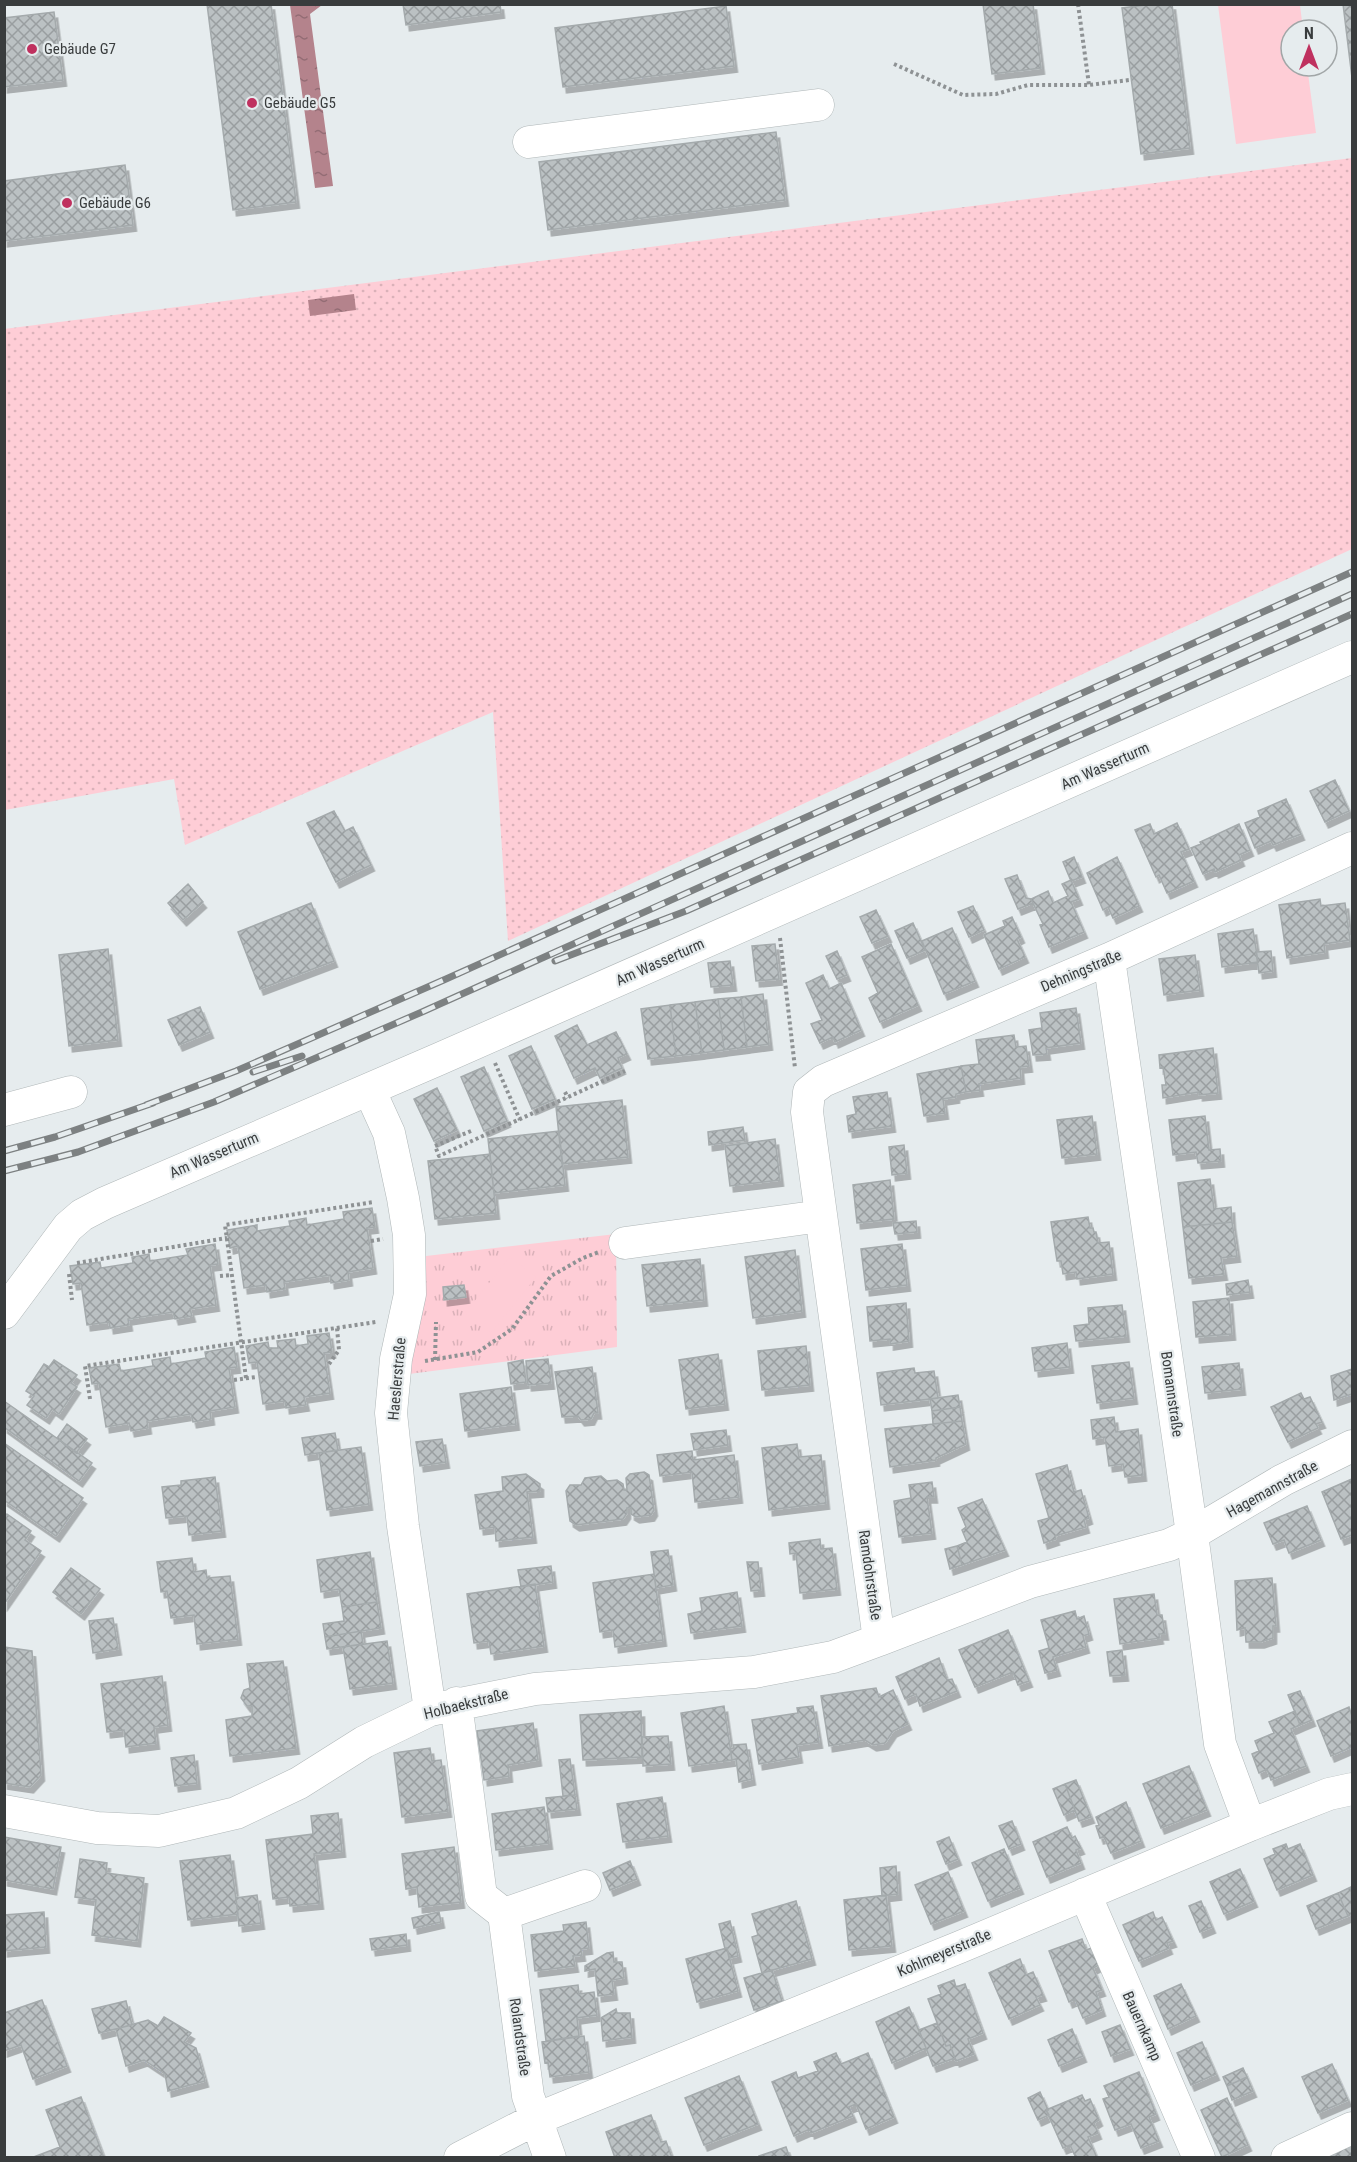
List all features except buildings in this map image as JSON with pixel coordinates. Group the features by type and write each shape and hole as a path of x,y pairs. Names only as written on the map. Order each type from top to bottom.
{"street":[{"path":"529,142 818,105"},
{"name":"Am Wasserturm","path":"4,1313 54,1245 82,1215 105,1203 1353,657"},
{"name":"Dehningstraße","path":"809,1092 823,1081 1109,959 1353,848"},
{"name":"Bomannstraße","path":"1109,959 1220,1744 1251,1825"},
{"name":"Haeslerstraße","path":"369,1089 389,1133 404,1198 409,1235 410,1294 396,1359 391,1413 402,1515 443,1706"},
{"path":"4,1110 71,1092"},
{"name":"Ramdohrstraße","path":"809,1092 807,1112 879,1640 1030,1582 1169,1545 1192,1534"},
{"path":"625,1243 821,1216"},
{"name":"Hagemannstraße","path":"1192,1534 1283,1480 1353,1446"},
{"name":"Holbaekstraße","path":"4,1811 97,1828 159,1831 236,1813 299,1783 364,1742 443,1706 535,1689 754,1672 833,1657 879,1640"},
{"path":"443,1706 481,1896 504,1914 585,1886"},
{"name":"Kohlmeyerstraße","path":"460,2157 536,2119 768,2026 1251,1825 1329,1794 1353,1789"},
{"name":"Bauernkamp","path":"1085,1894 1200,2157"},
{"name":"Rolandstraße","path":"504,1914 528,2096 550,2157"},
{"path":"1287,2157 1353,2128"}],"path":[{"path":"1078,4 1089,85"},
{"path":"894,64 963,95 996,94 1028,85 1089,85 1129,80"},
{"path":"776,911 795,1070 809,1092"},
{"path":"484,1039 520,1120"},
{"path":"471,1131 435,1146 439,1156 625,1071"},
{"path":"565,1092 568,1098"},
{"path":"459,1136 462,1145"},
{"path":"246,1378 232,1275 233,1260 225,1225 404,1198"},
{"path":"72,1300 67,1264 227,1238"},
{"path":"396,1359 435,1360 478,1352 512,1329 551,1276 583,1258 625,1243"},
{"path":"220,1276 232,1275"},
{"path":"90,1399 85,1366 404,1318"},
{"path":"329,1364 339,1350 337,1328"},
{"path":"234,1380 256,1377"}],"green space":[{"path":"1218,5 1300,5 1302,18 1279,18 1279,78 1309,78 1316,133 1236,144"},
{"path":"1352,158 1352,549 508,941 493,712 185,845 174,779 5,810 4,329"},
{"path":"616,1234 617,1347 409,1374 425,1293 426,1256"},
{"path":"510,1257 536,1277 491,1333 465,1313"}],"water":[{"path":"290,5 322,5 310,14 333,186 315,188"},
{"path":"354,294 356,310 310,316 308,300"}],"railway":[{"path":"146,1105 236,1071 446,979 1352,572"},
{"path":"4,1171 78,1152 214,1102 422,1012 1352,594"},
{"path":"555,961 686,911 1352,614"},
{"path":"253,1072 302,1056"},
{"path":"4,1151 55,1137 153,1103"}],"place":[{"name":"Gebäude G7","path":"32,49"},
{"name":"Gebäude G5","path":"252,103"},
{"name":"Gebäude G6","path":"67,203"}]}
